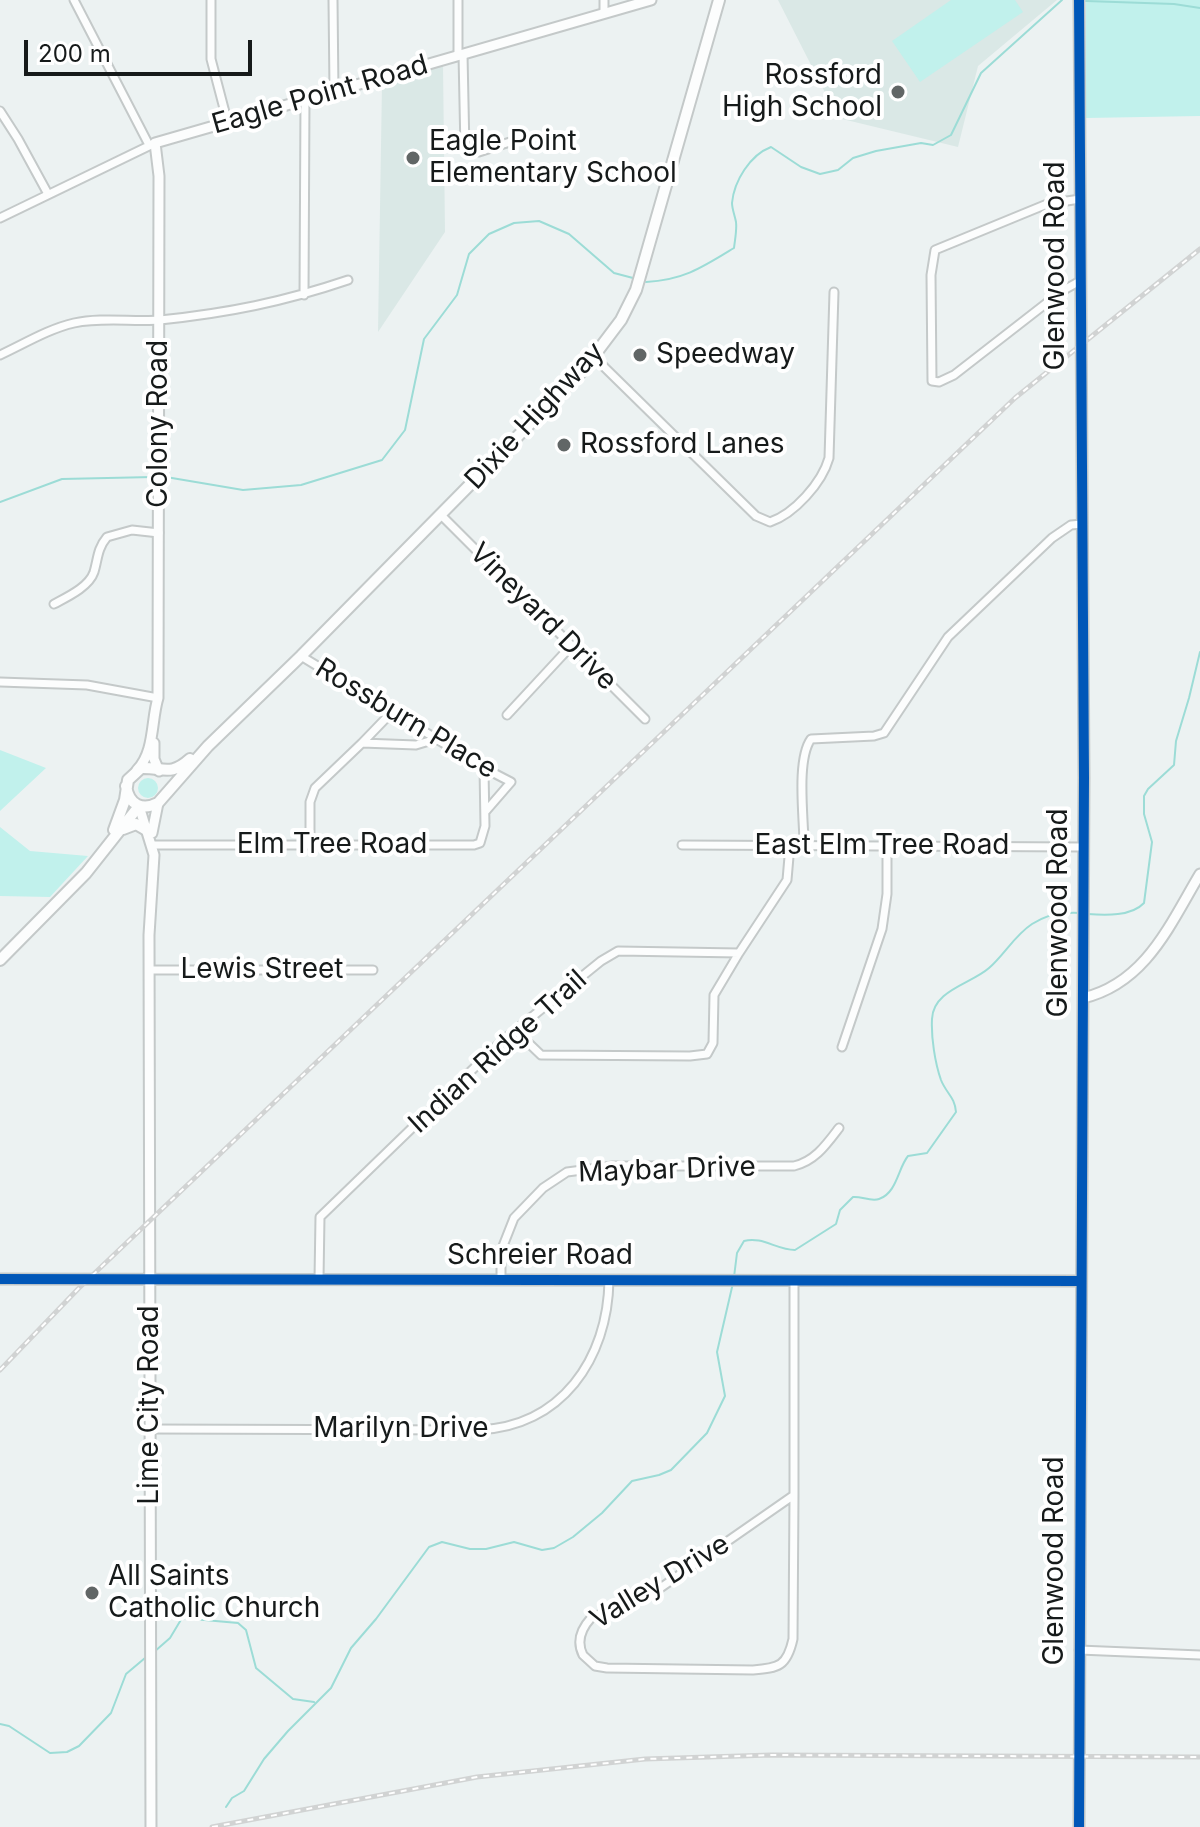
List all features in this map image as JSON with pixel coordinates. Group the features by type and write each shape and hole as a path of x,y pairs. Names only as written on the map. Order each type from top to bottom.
{"main road":[{"name":"Dixie Highway","path":"161,800 208,746 595,358 626,312 646,262 719,0"},
{"name":"Dixie Highway","path":"135,771 147,768 159,771 178,769 208,746"},
{"path":"99,856 110,841 122,810 126,786 135,771"},
{"path":"126,786 130,798 139,806 148,807 161,800 166,785 159,771"},
{"path":"0,960 99,856 139,806"},
{"path":"121,830 136,824 150,839"}],"street":[{"name":"Colony Road","path":"74,0 152,144 159,176 158,728 153,752 159,771"},
{"path":"211,0 211,59 227,120"},
{"path":"333,0 334,91"},
{"path":"458,0 465,151 479,152 513,141"},
{"path":"604,0 604,13"},
{"name":"Eagle Point Road","path":"0,218 152,144 651,0"},
{"name":"Glenwood Road","path":"1079,0 1083,899 1079,1827"},
{"path":"304,295 305,99"},
{"path":"0,111 48,194"},
{"path":"1080,199 1047,204 935,250 931,275 932,381 939,382 954,375 1062,291 1080,281"},
{"path":"0,355 75,323 159,320 253,308 348,280"},
{"path":"595,358 756,516 770,522 785,515 810,491 821,477 829,458 834,292"},
{"name":"Vineyard Drive","path":"441,515 645,719"},
{"path":"804,845 803,764 805,747 811,739 884,733 948,637 1052,538 1071,525 1082,524"},
{"path":"54,604 88,582 94,574 96,554 107,537 132,530 159,533"},
{"path":"507,715 571,646"},
{"name":"Rossburn Place","path":"301,656 391,713 511,782 485,812"},
{"path":"0,682 87,685 157,701"},
{"name":"Colony Road","path":"135,771 142,765 148,749 157,701"},
{"path":"310,845 310,802 315,788 391,713"},
{"path":"362,743 416,745 436,739"},
{"path":"484,768 485,812"},
{"name":"Lime City Road","path":"150,839 153,819 161,800"},
{"name":"Lime City Road","path":"139,806 154,855 150,919 151,1827"},
{"name":"Elm Tree Road","path":"150,839 310,845 474,845 480,843 482,837 485,812"},
{"name":"East Elm Tree Road","path":"682,845 1082,847"},
{"path":"515,1030 541,1055 707,1054 713,1043 714,995 787,880 790,845"},
{"path":"842,1047 882,929 887,894 887,846"},
{"path":"1083,998 1131,973 1153,953 1198,880"},
{"name":"Indian Ridge Trail","path":"319,1279 320,1217 515,1030 601,961 618,951 739,953"},
{"name":"Lewis Street","path":"151,970 373,970"},
{"name":"Maybar Drive","path":"501,1280 501,1251 514,1218 543,1188 567,1172 613,1166 794,1166 805,1164 823,1149 839,1128"},
{"name":"Schreier Road","path":"0,1279 1080,1281"},
{"name":"Marilyn Drive","path":"149,1429 478,1430 512,1427 547,1408 584,1370 602,1334 609,1280"},
{"name":"Valley Drive","path":"794,1280 794,1495 793,1639 786,1660 770,1668 753,1670 625,1670 595,1666 583,1655 579,1637 591,1618 656,1591 794,1495"},
{"path":"1079,1650 1200,1655"}],"shaded area":[{"name":"Rossford High School","path":"778,0 1057,0 978,66 958,147 838,118"},
{"path":"951,0 1015,0 1023,12 920,82 892,41"},
{"path":"1086,0 1200,0 1200,116 1086,118"},
{"name":"Eagle Point Elementary School","path":"443,65 445,232 378,332 382,84"},
{"path":"0,750 46,768 0,811"},
{"path":"148,778 155,781 158,788 155,795 148,798 141,795 138,788 141,781"},
{"path":"0,827 30,851 88,856 50,897 0,896"}],"waterway":[{"path":"646,282 703,267 734,248 736,225 732,203 736,186 750,162 771,147 801,167 820,174 838,170 853,158 876,151 921,143 933,145 951,135 981,73 1062,0"},
{"path":"1086,1 1200,8"},
{"path":"166,477 243,490 301,485 382,460 405,430 424,339 457,295 469,254 489,234 514,223 539,221 569,234 614,273 633,278"},
{"path":"0,502 62,479 153,477"},
{"path":"1086,914 1125,913 1144,903 1152,842 1144,814 1144,796 1174,765 1176,741 1200,652"},
{"path":"734,1277 737,1253 744,1241 757,1240 795,1250 836,1224 840,1210 853,1197 876,1200 885,1196 908,1156 927,1153 956,1112 954,1102 941,1080 934,1050 932,1019 939,1001 989,968 1032,924 1055,915 1080,913"},
{"path":"226,1807 232,1798 244,1791 264,1759 288,1731 331,1688 351,1648 429,1547 442,1542 470,1549 486,1549 514,1542 542,1550 554,1548 602,1513 632,1481 671,1470 707,1433 725,1396 717,1352 733,1283"},
{"path":"154,1652 170,1638 182,1618 238,1623 246,1630 256,1668 293,1699 314,1702"},
{"path":"0,1724 9,1726 50,1753 67,1752 79,1746 111,1713 126,1674 145,1658"}],"railway":[{"path":"0,1370 79,1288 1015,398 1200,249"},
{"path":"212,1827 477,1777 645,1759 771,1755 1200,1757"}],"cycle path":[{"path":"1079,0 1084,777 1079,1827"},
{"path":"0,1279 1080,1281"}],"place":[{"name":"Rossford High School","path":"898,92"},
{"name":"Eagle Point Elementary School","path":"413,158"},
{"name":"Speedway","path":"640,355"},
{"name":"Rossford Lanes","path":"564,445"},
{"name":"All Saints Catholic Church","path":"92,1593"}]}
